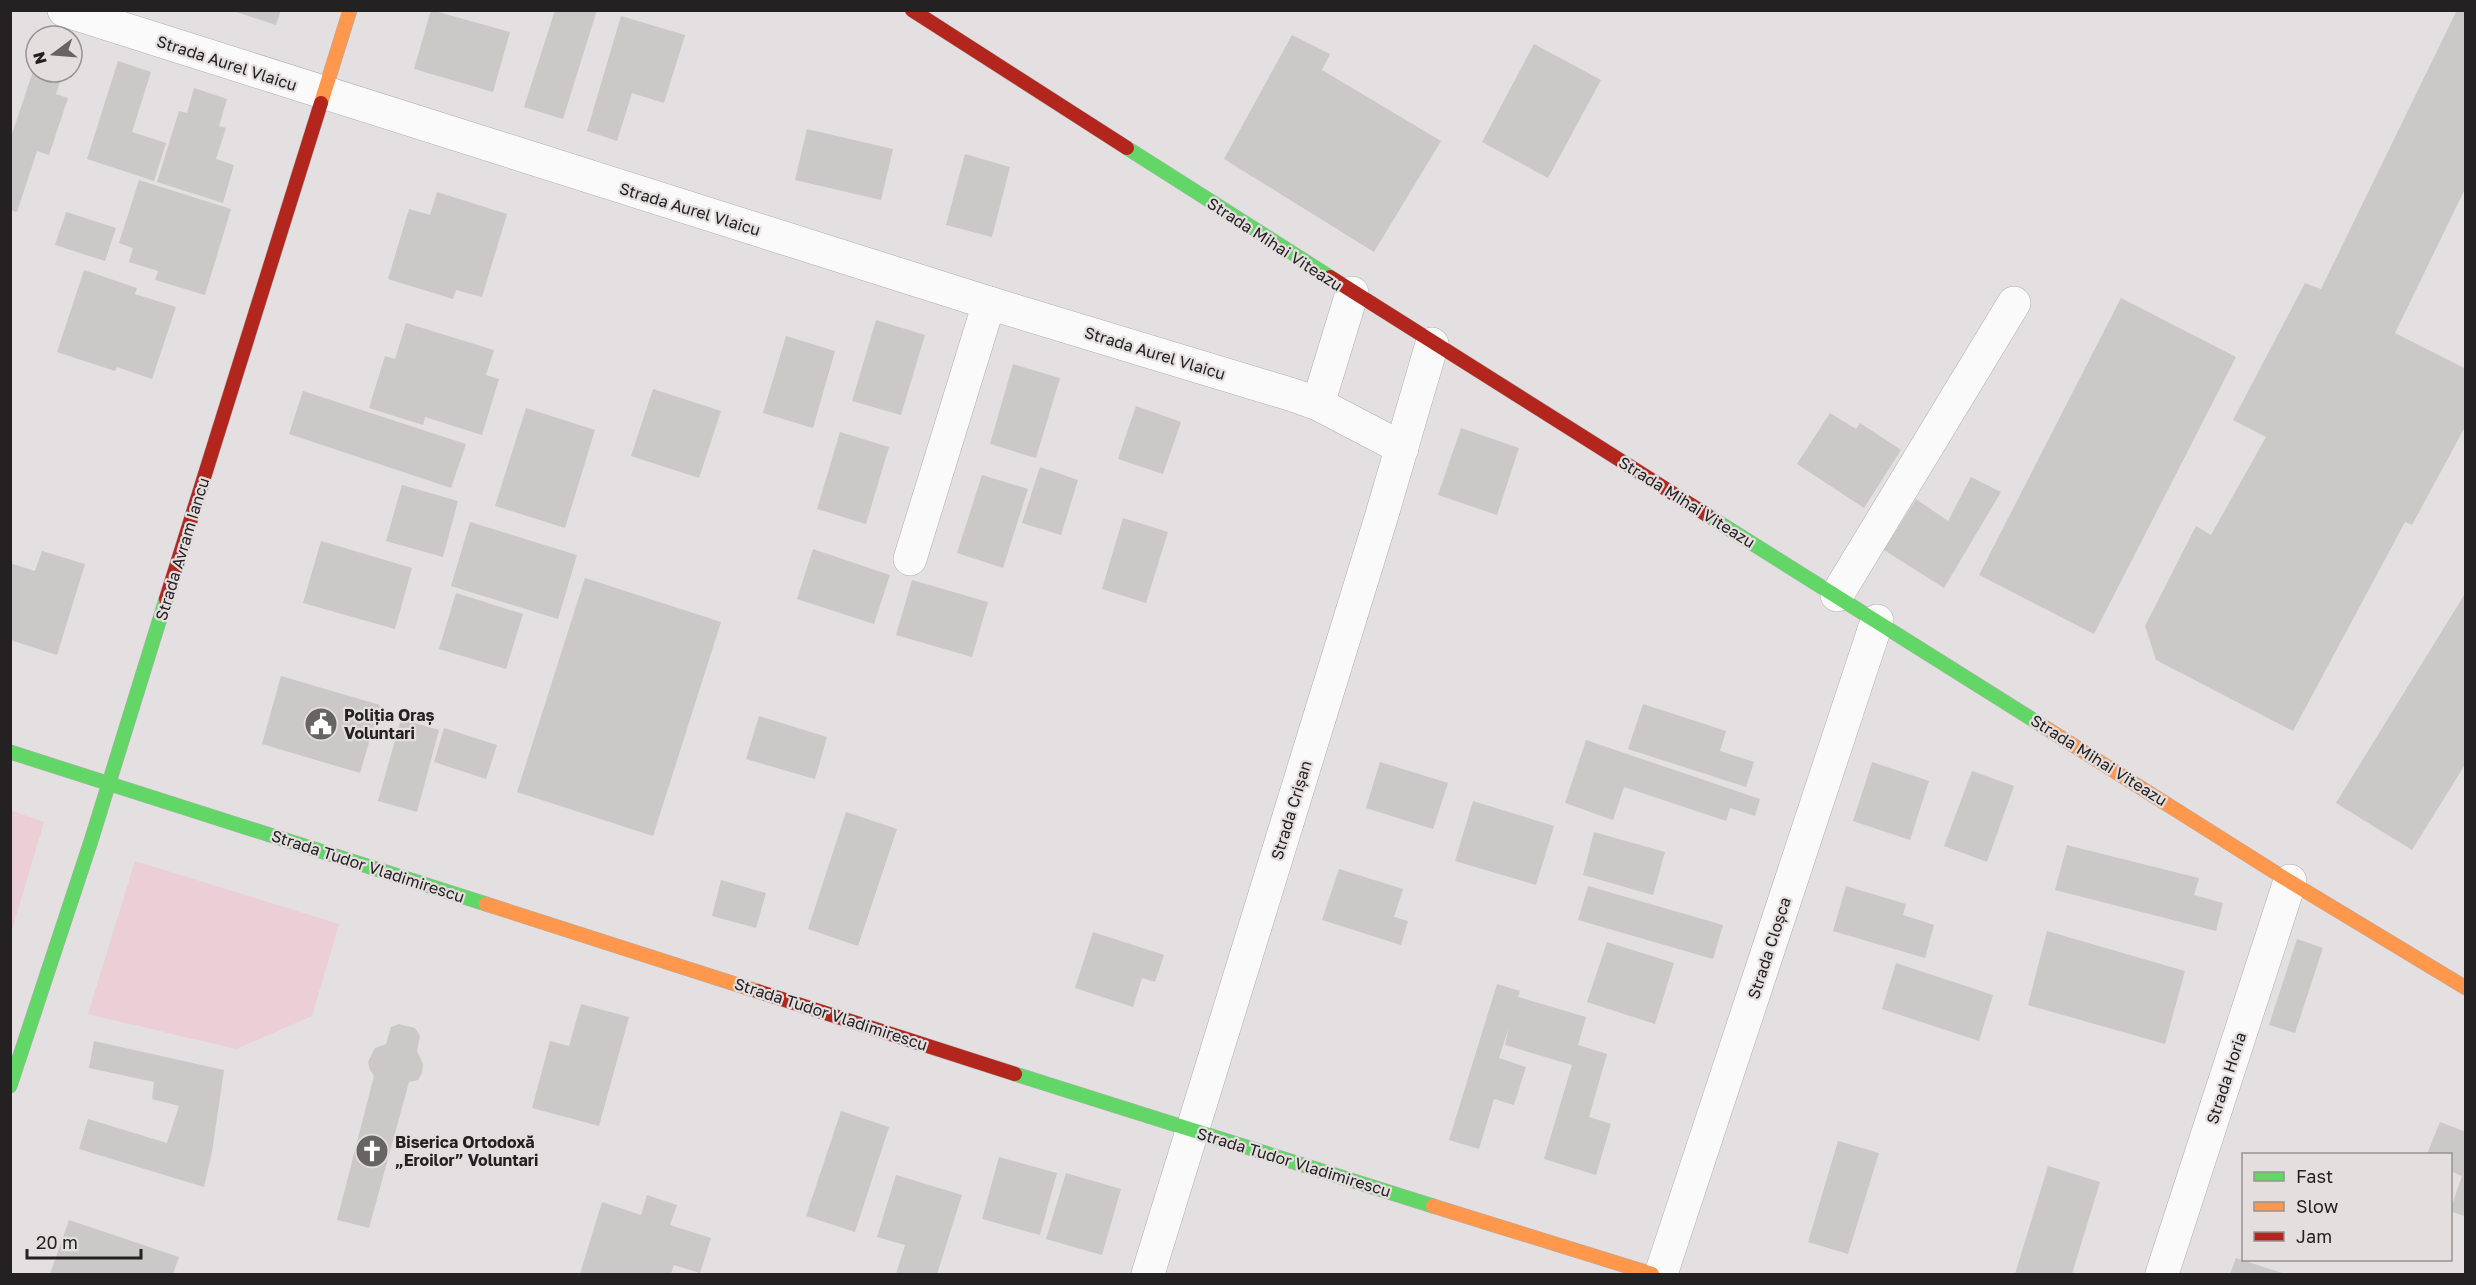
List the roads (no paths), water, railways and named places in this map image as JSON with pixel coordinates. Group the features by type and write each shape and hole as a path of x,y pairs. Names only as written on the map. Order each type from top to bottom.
{"street":[{"name":"Strada Aurel Vlaicu","path":"64,10 989,303 1293,395 1318,404 1402,448"},
{"name":"Strada Avram Iancu","path":"10,1086 110,783 350,10"},
{"name":"Strada Mihai Viteazu","path":"912,10 1432,344 1837,595 2290,881 2466,988"},
{"path":"1318,404 1352,293"},
{"path":"910,559 989,303"},
{"path":"1837,595 2014,303"},
{"name":"Strada Crișan","path":"1148,1275 1432,344"},
{"name":"Strada Cloșca","path":"1661,1275 1877,621"},
{"name":"Strada Tudor Vladimirescu","path":"10,752 1652,1275"},
{"name":"Strada Horia","path":"2162,1275 2290,881"}],"place":[{"name":"Poliția Oraș Voluntari","path":"321,724"},
{"name":"Biserica Ortodoxă „Eroilor” Voluntari","path":"372,1151"}]}
